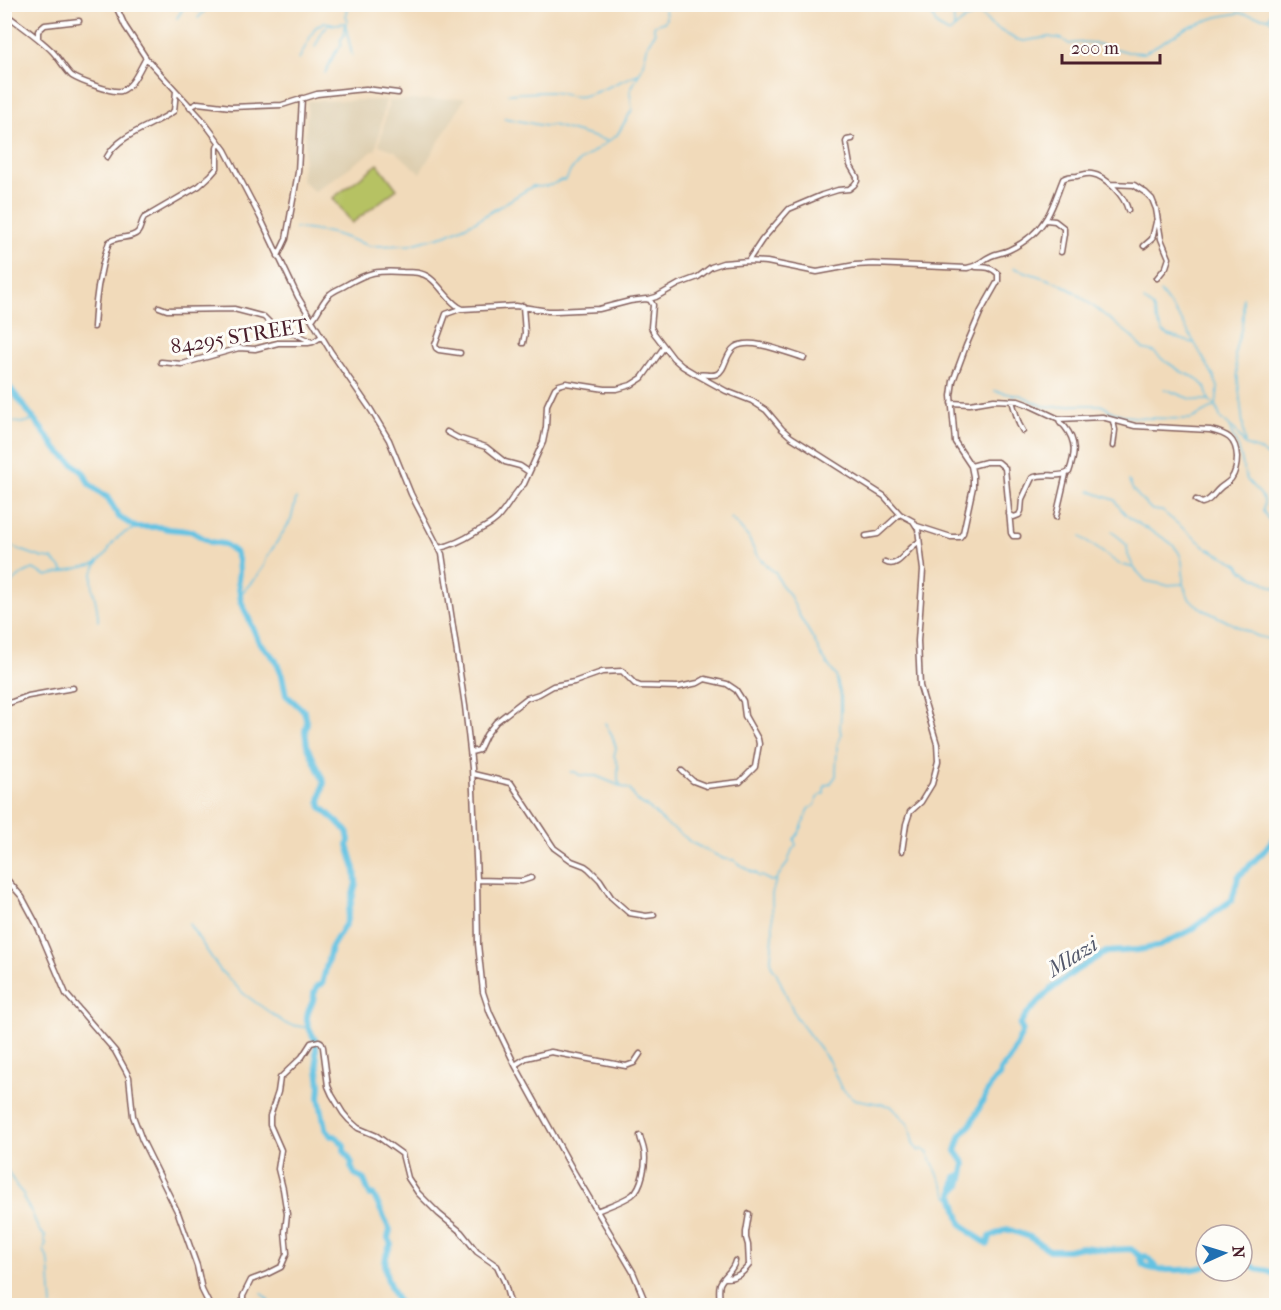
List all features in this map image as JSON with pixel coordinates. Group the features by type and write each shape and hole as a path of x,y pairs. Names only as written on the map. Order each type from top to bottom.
{"street":[{"path":"115,4 125,26 146,58 220,142 239,175 298,297 321,337 384,431 411,494 442,554 471,752 478,944 483,992 490,1013 515,1065 633,1272 647,1305"},
{"path":"4,13 40,40 60,60 70,75 107,90 120,91 127,86 146,58"},
{"path":"40,40 38,31 45,25 79,21"},
{"path":"190,107 198,104 231,107 271,105 317,94 366,89 398,93"},
{"path":"107,157 113,149 140,129 174,111 176,91"},
{"path":"278,256 286,239 298,172 302,99"},
{"path":"291,102 301,107"},
{"path":"748,261 789,208 822,195 849,189 854,185 857,177 850,165 846,142 852,139"},
{"path":"94,327 100,276 109,242 114,238 134,235 140,229 144,218 199,186 217,168 217,148 220,142"},
{"path":"976,267 985,259 1024,242 1046,220 1065,177 1093,174 1110,184 1125,202 1128,210"},
{"path":"1110,184 1137,186 1152,199 1161,239 1169,258 1158,278"},
{"path":"1144,246 1152,239 1157,218"},
{"path":"1046,220 1055,221 1064,228 1061,252"},
{"path":"460,353 437,349 435,345 446,314 460,309 523,306 548,311 599,309 656,297 679,284 698,277 711,267 723,263 748,261 817,272 873,264 986,267 994,270 998,274 998,281 981,310 953,381 951,403 955,442 971,466 973,487 962,536 951,537 917,526"},
{"path":"312,320 332,293 363,276 377,272 426,275 460,309"},
{"path":"646,299 652,302 653,306 651,327 654,333 682,366 766,410 791,437 884,496 900,514 917,526 923,570 918,641 920,686 937,744 938,761 932,784 921,802 910,812 902,851"},
{"path":"523,306 524,343"},
{"path":"159,307 167,310 234,309 264,317 278,331 291,332 313,342"},
{"name":"84295 STREET","path":"161,362 182,364 239,348 255,349 283,342 313,342 321,337"},
{"path":"697,375 719,373 734,348 749,343 804,358"},
{"path":"439,548 456,544 496,520 511,502 519,487 524,484 543,442 547,405 555,388 566,383 605,389 617,389 631,385 642,378 664,347"},
{"path":"951,403 1012,401 1029,405 1059,419 1102,417 1145,428 1215,431 1231,439 1236,447 1237,468 1228,482 1218,489 1210,500 1202,503 1196,500"},
{"path":"1012,401 1018,424 1023,431"},
{"path":"1056,517 1066,474 1072,464 1075,451 1059,419"},
{"path":"1113,420 1115,430 1113,446"},
{"path":"447,432 486,447 506,462 520,466 529,472"},
{"path":"971,466 994,462 1003,465 1011,533 1013,536 1018,536"},
{"path":"1009,514 1014,517 1019,516 1022,499 1032,478 1045,474 1066,474"},
{"path":"866,536 878,534 900,514"},
{"path":"885,562 893,565 919,542"},
{"path":"471,752 479,750 486,735 496,722 524,699 553,686 574,682 602,672 622,671 640,686 679,687 705,679 727,684 740,695 744,704 745,716 757,736 759,744 755,767 740,782 706,786 693,781 682,771"},
{"path":"4,705 28,696 73,688"},
{"path":"473,774 511,783 554,848 572,861 589,869 600,880 610,897 629,913 654,915"},
{"path":"4,876 22,897 36,923 66,994 115,1051 129,1077 133,1116 141,1140 178,1213 197,1266 202,1290 210,1305"},
{"path":"477,880 522,881 531,878"},
{"path":"243,1305 243,1296 251,1280 276,1270 285,1260 287,1214 278,1169 281,1150 270,1125 270,1116 280,1078 298,1062 311,1043 319,1041 323,1047 328,1086 343,1113 358,1128 377,1136 402,1154 408,1178 418,1193 461,1232 477,1252 497,1266 511,1305"},
{"path":"515,1065 526,1058 550,1052 626,1066 634,1063 640,1054"},
{"path":"597,1211 627,1198 638,1188 642,1177 645,1152 640,1136"},
{"path":"724,1278 734,1278 749,1265 746,1238 749,1214"},
{"path":"720,1305 719,1287 734,1267 735,1261"},
{"path":"627,1305 642,1297"}],"shaded area":[{"path":"465,98 420,173 395,151 379,145 389,101"},
{"path":"386,100 376,149 314,192 301,179 308,101"}],"green space":[{"path":"378,164 397,189 352,223 333,198"}],"waterway":[{"path":"172,7 176,4"},
{"path":"177,18 184,7 190,4"},
{"path":"196,11 205,4"},
{"path":"198,18 211,4"},
{"path":"325,73 341,46 344,27 348,20 347,4"},
{"path":"601,4 606,4"},
{"path":"644,4 654,4"},
{"path":"657,4 665,7"},
{"path":"295,228 332,233 370,246 409,245 446,235 476,221 533,186 548,186 566,180 571,170 580,161 617,135 632,110 630,91 642,68 648,44 655,33 654,25 666,19 666,4"},
{"path":"927,4 937,26 949,33 964,20 977,14 982,15 991,25 1015,39 1024,41 1049,37 1062,39 1069,44 1091,42 1111,50 1144,53 1188,27 1217,17 1239,13 1268,18 1276,25"},
{"path":"953,4 954,28"},
{"path":"1269,17 1275,4"},
{"path":"299,59 316,27 324,22 334,24"},
{"path":"315,47 328,25 345,23 352,55"},
{"path":"508,94 550,92 579,97 639,74"},
{"path":"504,118 545,126 552,125 608,141"},
{"path":"1014,268 1059,283 1076,293 1130,335 1143,349 1154,352 1182,372 1196,378 1205,387 1209,400 1216,406 1221,419 1235,430 1245,445 1269,457 1276,468"},
{"path":"995,391 1020,395 1043,406 1101,405 1126,416 1145,418 1191,419 1216,406 1218,387 1213,375 1182,321 1160,292"},
{"path":"1243,298 1243,322 1235,355 1245,442"},
{"path":"1144,300 1153,308 1163,332 1193,343"},
{"path":"4,380 55,448 84,473 89,484 108,498 119,517 135,527 161,527 191,531 210,542 224,544 235,552 238,559 241,601 259,642 275,659 282,675 286,695 304,711 307,722 305,731 307,745 324,782 321,807 347,831 348,845 355,869 356,883 346,923 331,948 322,984 317,986 307,1017 307,1023 315,1040"},
{"path":"1164,389 1190,399 1208,400"},
{"path":"4,421 22,423 34,420"},
{"path":"1228,425 1238,447 1247,480 1261,495 1264,502 1263,511 1268,519 1276,523"},
{"path":"1129,481 1133,490 1152,510 1162,511 1207,548 1238,564 1242,570 1276,589"},
{"path":"1090,491 1115,500 1130,518 1175,547 1182,562 1183,584"},
{"path":"240,595 264,566 267,557 291,520 296,499"},
{"path":"731,518 748,537 756,554 776,573 780,583 789,594 821,655 836,676 841,697 841,734 837,745 836,776 830,784 826,785 824,794 817,798 815,805 810,808 800,832 794,839 796,845 787,864 776,879"},
{"path":"98,621 92,581 95,567 120,535 132,530 133,526"},
{"path":"1112,532 1127,546 1133,566"},
{"path":"1081,537 1119,564 1134,568 1146,581 1166,585 1183,584 1190,600 1204,610 1257,636 1276,641"},
{"path":"4,544 52,559 64,571"},
{"path":"4,589 24,573 33,569 47,576 95,564 98,561"},
{"path":"605,723 616,748 614,756 618,765 620,784"},
{"path":"571,772 596,776 630,790 637,801 648,807 690,842 724,859 734,860 755,872 759,877 771,881 776,880 772,894 771,965 796,1017 829,1061 841,1088 854,1099 891,1106 909,1125 913,1143 919,1151 922,1149 928,1153 948,1196 954,1199"},
{"name":"Mlazi","path":"1194,1269 1174,1270 1148,1267 1143,1265 1140,1256 1131,1249 1108,1250 1082,1247 1049,1250 1030,1237 1007,1229 990,1237 988,1244 961,1223 953,1195 956,1177 963,1174 965,1164 956,1151 961,1135 971,1124 992,1083 999,1077 1000,1070 1008,1062 1023,1031 1020,1025 1026,1015 1050,990 1106,952 1159,946 1191,930 1232,900 1238,877 1264,851 1276,835"},
{"path":"189,924 220,970 244,994 286,1024 309,1028"},
{"path":"316,1043 319,1097 325,1127 331,1136 335,1136 344,1145 344,1150 352,1163 351,1167 355,1174 364,1180 370,1195 373,1194 390,1230 388,1238 391,1244 385,1260 386,1276 400,1306"},
{"path":"4,1165 24,1195 37,1227 45,1236 44,1250 49,1262 52,1306"},
{"name":"Mlazi","path":"954,1191 960,1185 963,1174"},
{"path":"1140,1256 1150,1259 1158,1269"},
{"name":"Mlazi","path":"1254,1268 1276,1275"},
{"path":"262,1293 274,1306"}]}
